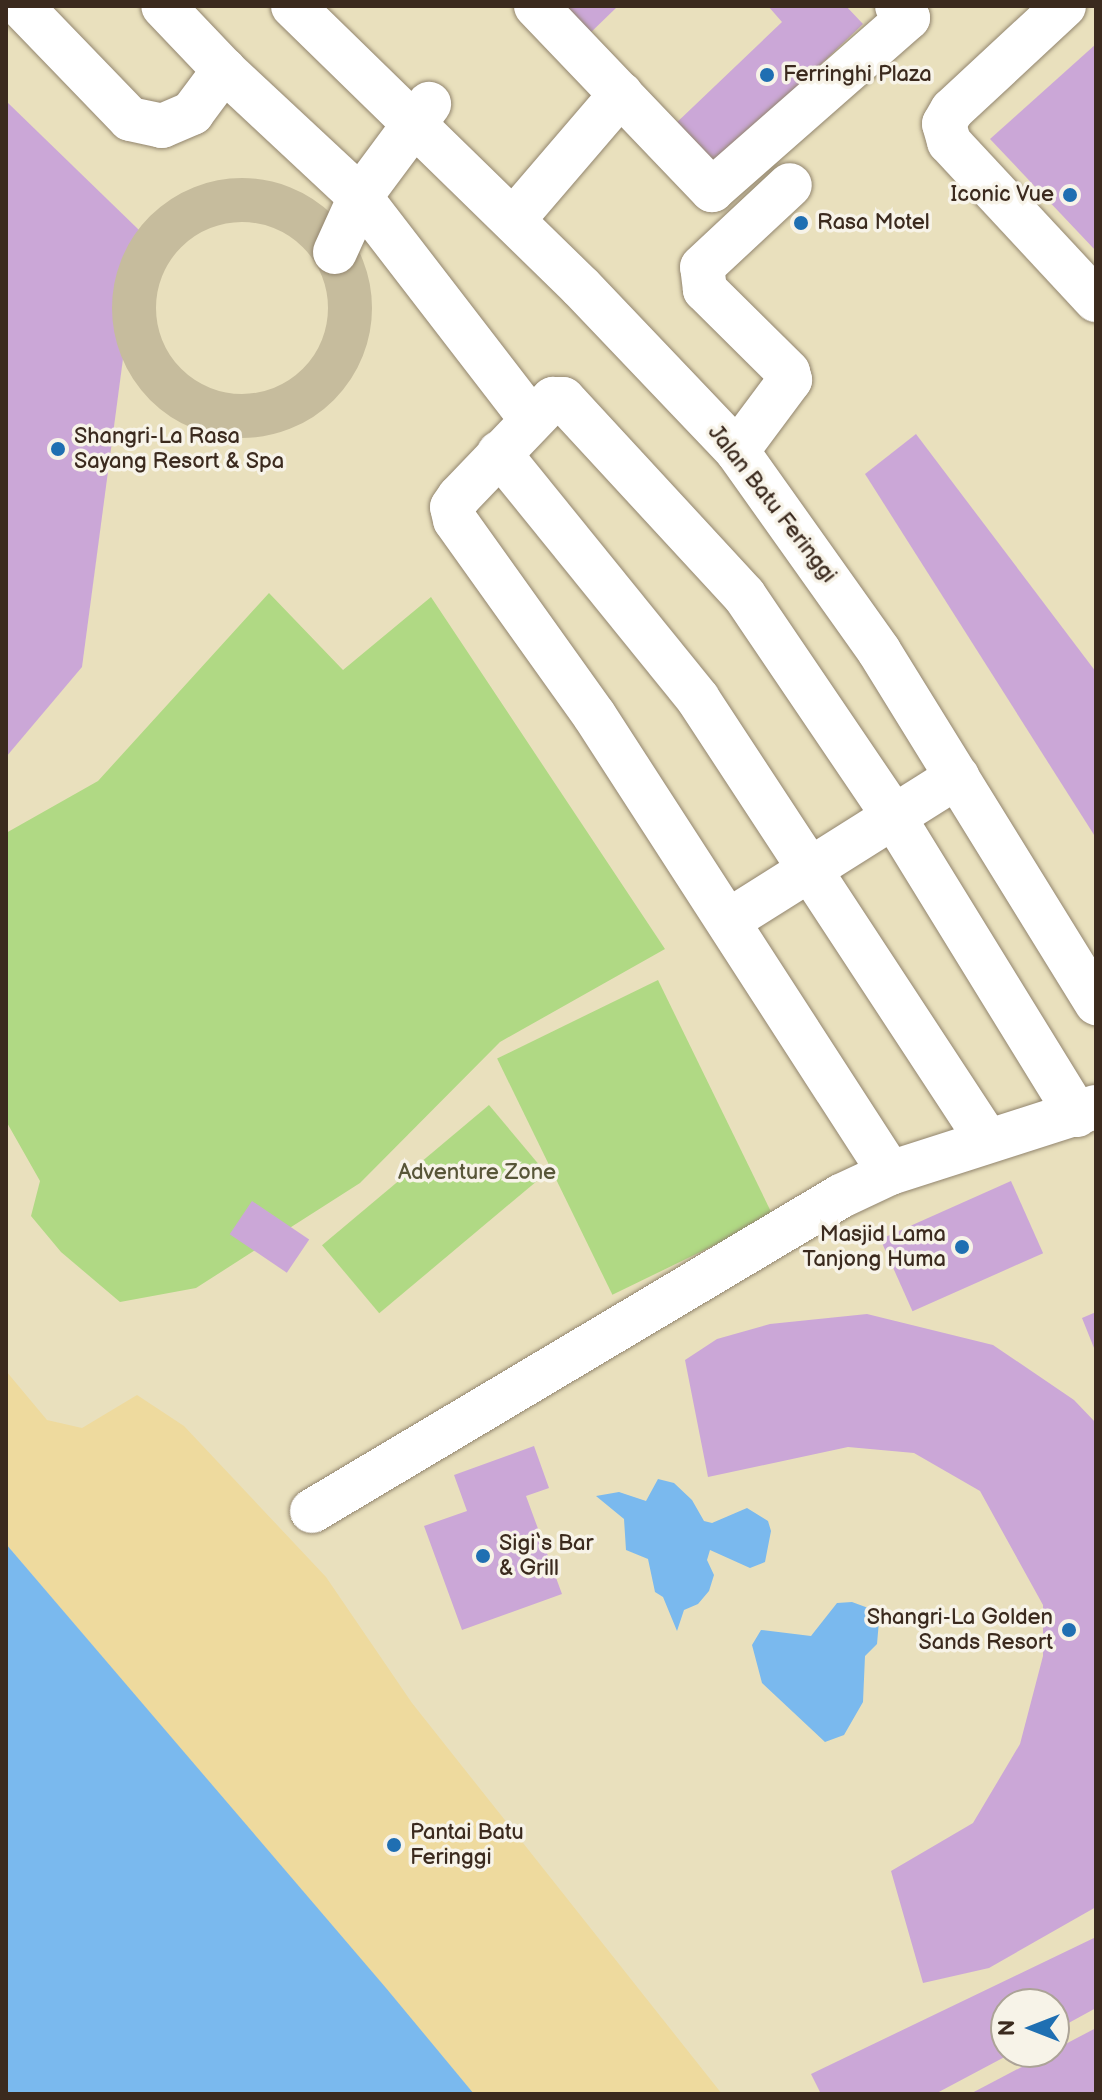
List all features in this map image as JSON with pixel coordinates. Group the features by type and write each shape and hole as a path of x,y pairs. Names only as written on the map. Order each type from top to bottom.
{"main road":[{"path":"21,6 130,119 162,126 192,113 224,70"},
{"path":"163,6 224,70 360,197 542,409"},
{"name":"Jalan Batu Feringgi","path":"293,6 420,115 520,211 817,523 1096,954"},
{"name":"Jalan Batu Feringgi","path":"332,6 420,115"},
{"path":"536,6 712,190 908,18 897,6"},
{"path":"1064,6 952,110 944,124 949,142 1096,300"},
{"path":"520,211 621,94"},
{"path":"335,252 360,197 420,115"},
{"path":"743,442 786,389 788,372 700,279 702,267 790,185"},
{"path":"312,1511 841,1196 890,1173 1087,1111 744,595 563,399 542,409 499,453 452,507 455,520 594,715 890,1173"},
{"name":"Jalan Batu Feringgi","path":"743,442 870,638 1096,1003"},
{"path":"499,453 698,699 987,1140"},
{"path":"728,921 957,777"}],"green space":[{"path":"269,593 343,670 431,597 665,949 500,1042 360,1183 196,1288 120,1302 61,1252 31,1216 40,1181 6,1121 6,833 98,781"},
{"path":"658,980 773,1216 612,1295 497,1058"},
{"name":"Adventure Zone","path":"489,1105 546,1173 379,1313 322,1245"}],"sand":[{"name":"Pantai Batu Feringgi","path":"6,1371 47,1420 82,1428 137,1395 184,1426 326,1577 412,1703 722,2094 474,2094 6,1544"}],"water":[{"path":"658,1479 674,1483 692,1500 704,1521 712,1523 747,1508 768,1521 771,1531 765,1562 750,1568 710,1550 707,1560 714,1575 709,1591 698,1604 684,1610 677,1631 663,1597 655,1592 648,1559 626,1550 624,1519 596,1496 619,1492 646,1501"},
{"path":"6,1544 386,1988 474,2094 6,2094"},
{"path":"852,1602 871,1609 879,1621 877,1644 865,1656 863,1702 844,1735 825,1742 762,1683 752,1645 761,1630 811,1636 837,1603"}],"building":[{"path":"555,6 618,6 585,38"},
{"name":"Ferringhi Plaza","path":"768,6 846,6 863,24 711,169 672,127 782,22"},
{"name":"Iconic Vue","path":"1096,44 1096,251 990,139"},
{"name":"Shangri-La Rasa Sayang Resort & Spa","path":"6,101 140,231 82,667 6,757"},
{"path":"916,434 1096,672 1096,838 865,474"},
{"name":"Masjid Lama Tanjong Huma","path":"1011,1181 1043,1253 912,1311 880,1239"},
{"path":"252,1201 309,1240 287,1273 230,1234"},
{"path":"1096,1312 1096,1353 1082,1318"},
{"name":"Shangri-La Golden Sands Resort","path":"867,1314 993,1345 1074,1400 1096,1423 1096,1907 989,1968 923,1983 891,1871 973,1823 1020,1744 1043,1656 1043,1605 980,1491 914,1453 848,1447 708,1477 685,1360 717,1339 770,1324"},
{"path":"534,1446 549,1488 526,1496 562,1594 462,1630 424,1526 467,1511 454,1475"},
{"path":"1096,1937 1096,2008 1070,2022 1070,1988 990,1988 990,2065 935,2094 821,2094 811,2074"},
{"path":"1096,2028 1096,2091 1091,2094 970,2094 1020,2068 1070,2068 1070,2042"}],"tunnel":[{"path":"242,200 284,208 319,231 342,266 350,308 342,350 319,385 284,408 242,416 200,408 165,385 142,350 134,308 142,266 165,231 200,208 242,200"}],"place":[{"name":"Ferringhi Plaza","path":"767,75"},
{"name":"Iconic Vue","path":"1070,195"},
{"name":"Rasa Motel","path":"801,223"},
{"name":"Shangri-La Rasa Sayang Resort & Spa","path":"58,449"},
{"name":"Masjid Lama Tanjong Huma","path":"962,1247"},
{"name":"Sigi‘s Bar & Grill","path":"483,1556"},
{"name":"Shangri-La Golden Sands Resort","path":"1069,1630"},
{"name":"Pantai Batu Feringgi","path":"394,1845"}]}
